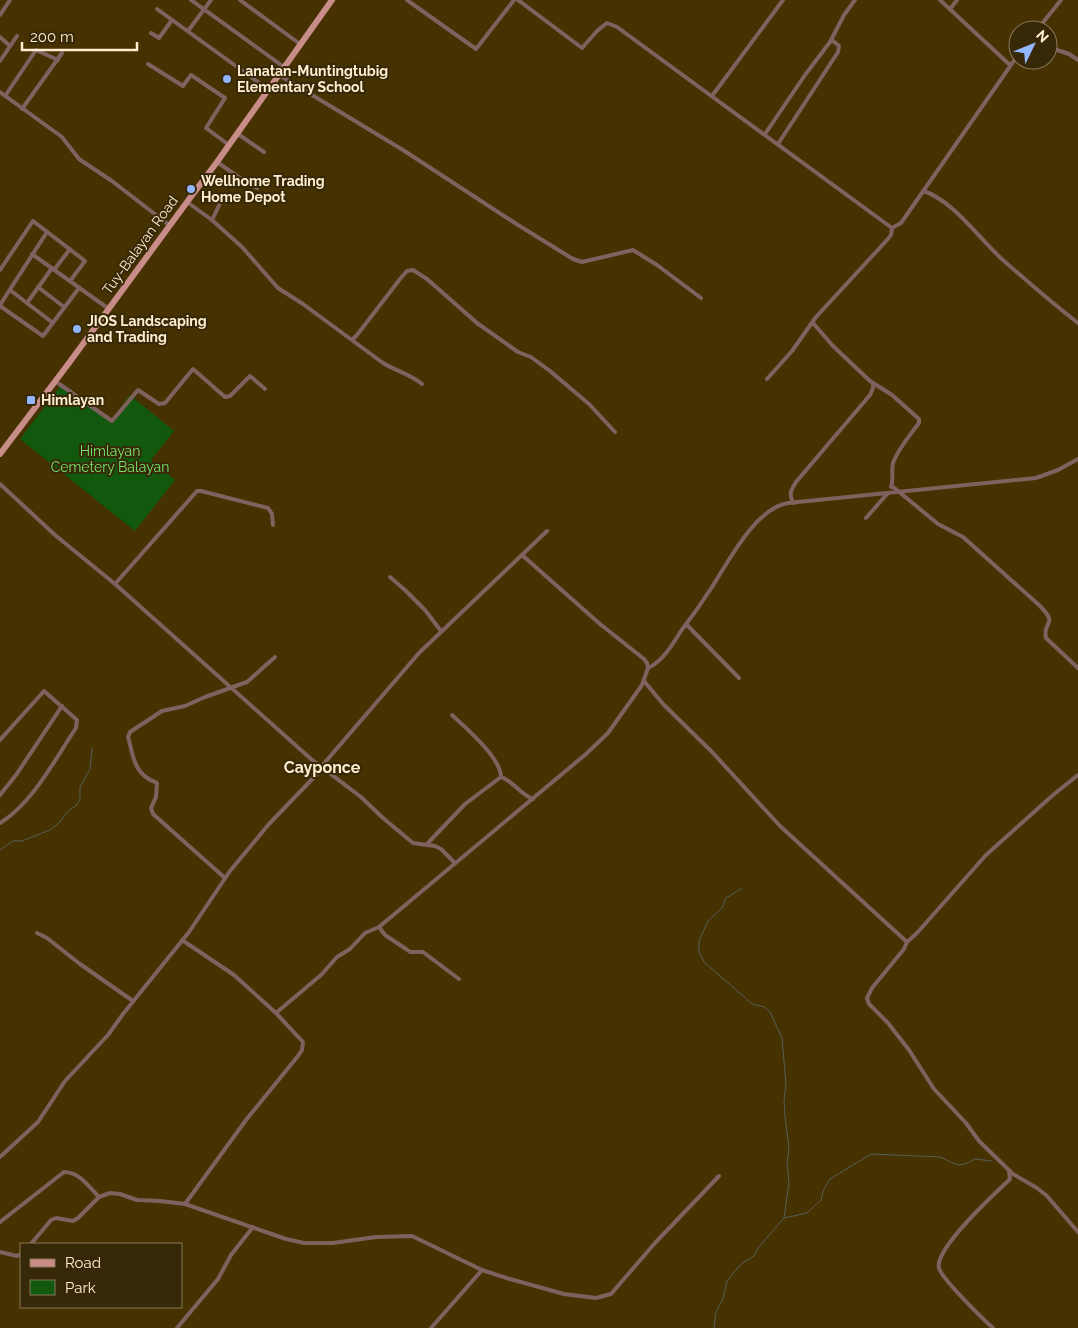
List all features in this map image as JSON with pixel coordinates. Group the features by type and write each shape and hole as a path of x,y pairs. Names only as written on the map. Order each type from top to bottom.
{"main road":[{"name":"Tuy-Balayan Road","path":"0,454 230,146 332,0"}],"street":[{"path":"0,15 10,0"},
{"path":"191,0 285,68"},
{"path":"188,31 211,0"},
{"path":"240,0 301,44"},
{"path":"407,0 476,49 514,0"},
{"path":"518,0 582,48 607,23 617,26 892,228"},
{"path":"712,96 784,0"},
{"path":"765,134 805,75 832,40 844,15 855,0"},
{"path":"940,0 1008,63"},
{"path":"950,9 957,0"},
{"path":"1045,20 1061,0"},
{"path":"157,9 269,90"},
{"path":"151,33 159,38 172,20"},
{"path":"0,61 16,36"},
{"path":"0,37 10,46"},
{"path":"778,144 838,52 839,46 832,40"},
{"path":"5,96 36,50 40,50 58,60"},
{"path":"1058,50 1078,60"},
{"path":"22,109 62,53"},
{"path":"148,64 183,86 191,75 225,98 206,128 230,146"},
{"path":"892,228 901,223 1008,68"},
{"path":"279,75 403,150 573,259 582,262 633,250 657,265 701,298"},
{"path":"0,92 62,137 79,159 112,181 170,225"},
{"path":"238,134 264,152"},
{"path":"218,162 257,188"},
{"path":"923,191 930,193 952,209 1004,262 1078,323"},
{"path":"212,220 223,197"},
{"path":"187,202 212,220 242,247 278,288 311,309 391,368 411,376 422,384"},
{"path":"0,270 33,221 85,261 70,281"},
{"path":"767,379 789,355 822,309 887,240 891,235 892,228"},
{"path":"47,232 0,305 43,336 79,288"},
{"path":"27,303 70,249"},
{"path":"32,254 109,309"},
{"path":"352,339 407,271 413,270 427,279 477,323 518,352 550,371 589,404 615,432"},
{"path":"38,287 64,307"},
{"path":"10,290 53,323"},
{"path":"813,323 833,346 873,384 892,395 919,419 919,423 896,456 892,471 892,486 866,518"},
{"path":"55,381 112,421 138,390 159,404 165,403 192,369 196,370 225,397 230,396 250,376 265,389"},
{"path":"794,503 790,498 790,493 796,482 870,395 873,384"},
{"path":"648,668 659,660 686,624 743,539 762,518 777,506 1036,478 1058,470 1078,459"},
{"path":"0,484 321,767 361,797 413,843 427,844 441,849 455,863"},
{"path":"892,486 938,524 963,537 1039,605 1050,618 1045,631 1046,638 1078,668"},
{"path":"115,584 197,491 268,508 272,514 273,525"},
{"path":"0,1157 38,1122 61,1086 108,1035 182,940 225,878 269,824 318,773 321,767 419,653 547,531"},
{"path":"276,1014 320,975 337,957 366,933 379,927 533,799 608,733 644,681 648,668 644,659 600,624 522,554"},
{"path":"390,577 406,590 425,610 441,631"},
{"path":"686,624 739,678"},
{"path":"225,878 153,814 151,808 156,797 156,783 145,777 134,762 132,746 128,737 130,732 162,711 185,706 247,682 275,657"},
{"path":"644,681 663,704 712,752 780,826 907,942"},
{"path":"0,740 44,691 77,720 76,728 22,805 0,823"},
{"path":"0,794 16,775 62,706"},
{"path":"452,715 486,748 501,771 501,777"},
{"path":"1078,774 986,855 907,942 900,955 868,994 867,1001 899,1037 941,1097 966,1123 991,1154 1022,1180 1047,1196 1078,1232"},
{"path":"427,844 465,804 501,777"},
{"path":"501,777 533,799"},
{"path":"379,927 385,935 410,952 423,952 459,979"},
{"path":"37,933 47,938 133,1001"},
{"path":"182,940 227,969 303,1042 302,1050 246,1120 185,1204"},
{"path":"993,1328 944,1277 939,1264 960,1230 1010,1179 1009,1170"},
{"path":"0,1222 64,1172 69,1172 82,1178 99,1197"},
{"path":"32,1243 51,1220 56,1218 72,1221 78,1218 99,1197 110,1193 120,1194 137,1200 160,1200 185,1204 286,1239 315,1244 376,1236 412,1236 482,1270 510,1280 572,1295 596,1298 611,1294 655,1243 719,1176"},
{"path":"1007,1182 1017,1179 1022,1180"},
{"path":"178,1328 218,1279 232,1255 253,1227"},
{"path":"0,1252 16,1256 20,1254"},
{"path":"431,1328 482,1270"}],"green space":[{"name":"Himlayan Cemetery Balayan","path":"62,384 112,419 130,395 174,431 151,460 175,480 135,531 20,439"}],"waterway":[{"path":"0,850 13,841 22,841 50,830 59,823 69,810 76,806 80,799 80,787 90,769 92,748"},
{"path":"742,888 726,898 722,908 708,921 699,941 699,952 704,962 752,1004 764,1007 770,1012 782,1038 786,1084 784,1101 789,1148 787,1163 789,1183 784,1218"},
{"path":"714,1328 716,1312 723,1299 727,1281 741,1264 754,1256 758,1248 784,1218 807,1213 821,1200 823,1191 830,1179 871,1154 940,1157 958,1165 975,1159 992,1161"}],"place":[{"name":"Lanatan-Muntingtubig Elementary School","path":"227,79"},
{"name":"Wellhome Trading Home Depot","path":"191,189"},
{"name":"JIOS Landscaping and Trading","path":"77,329"},
{"name":"Himlayan","path":"31,400"}],"district":[{"name":"Cayponce","path":"322,767"}]}
